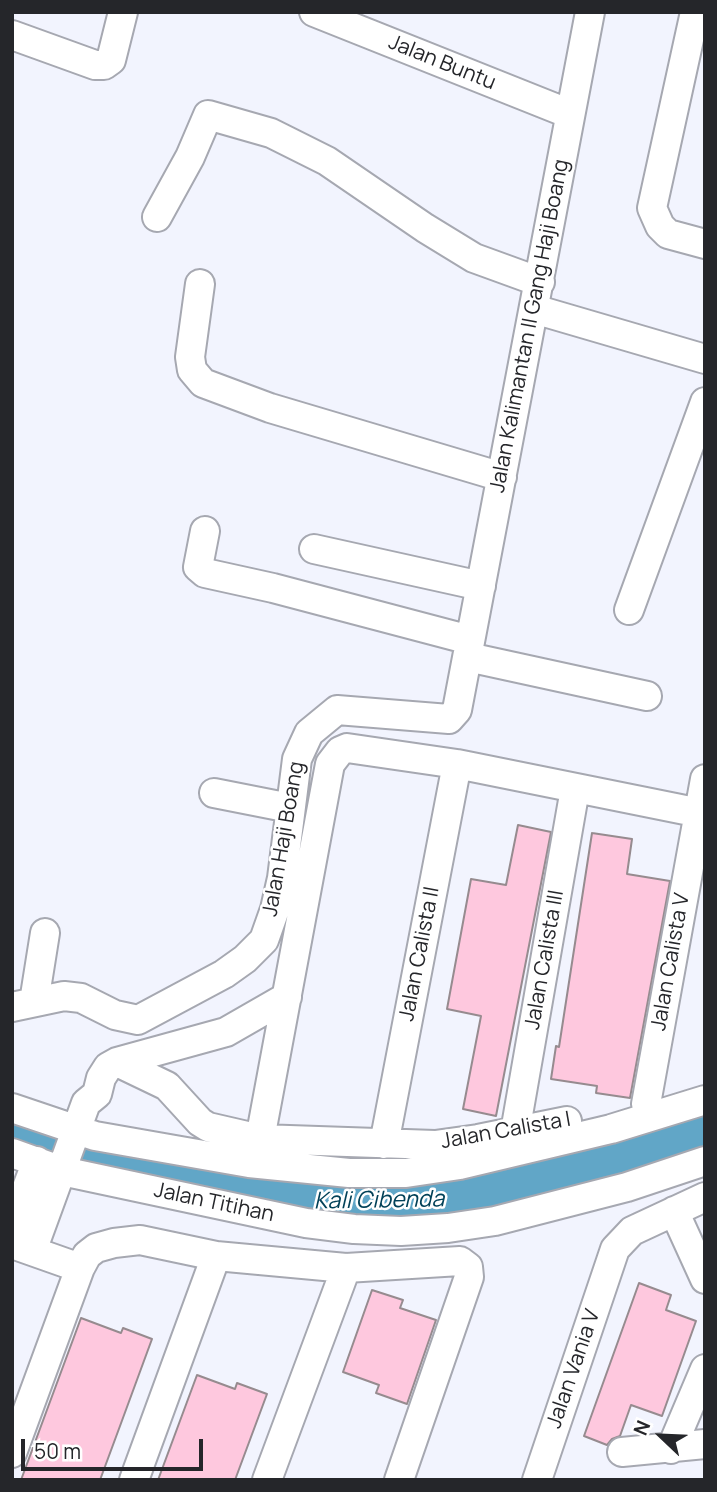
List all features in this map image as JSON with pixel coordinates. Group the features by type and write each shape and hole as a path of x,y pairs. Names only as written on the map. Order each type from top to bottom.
{"street":[{"path":"12,35 95,65 104,65 111,60 123,12"},
{"name":"Jalan Buntu","path":"314,12 570,114"},
{"name":"Jalan Kalimantan II Gang Haji Boang","path":"469,649 590,12"},
{"path":"695,12 652,208 660,226 668,234 705,244"},
{"path":"157,217 190,157 208,115 271,133 327,161 425,229 537,296 705,359"},
{"path":"200,284 190,357 192,370 203,383 270,408 502,477"},
{"path":"629,610 705,401"},
{"path":"205,531 198,567 205,573 273,588 469,649 647,696"},
{"path":"314,549 481,586"},
{"name":"Jalan Haji Boang","path":"23,1004 64,996 81,998 115,1015 138,1020 224,974 245,958 264,940 275,909 282,878 297,759 309,733 337,710 449,719 457,710 469,649"},
{"path":"260,1139 330,764 340,751 348,748 457,764 701,814"},
{"name":"Jalan Calista II","path":"384,1144 457,764"},
{"name":"Jalan Calista V","path":"646,1104 701,814 705,779"},
{"name":"Jalan Calista III","path":"515,1132 575,789"},
{"path":"214,793 290,808"},
{"path":"23,1004 45,933"},
{"path":"12,1227 57,1165 85,1136 86,1103 97,1094 104,1071 117,1062 226,1032 287,998"},
{"name":"Jalan Calista I","path":"117,1062 167,1086 200,1122 208,1127 260,1139 384,1144 435,1145 515,1132 646,1104 705,1083"},
{"name":"Jalan Titihan","path":"12,1108 85,1136 249,1163 349,1174 406,1173 460,1166 599,1132 705,1100"},
{"name":"Jalan Titihan","path":"57,1165 306,1223 401,1231 495,1221 627,1187 705,1161"},
{"path":"57,1165 22,1247 80,1268"},
{"name":"Jalan Vania V","path":"537,1480 618,1244 632,1231 705,1197"},
{"path":"674,1211 705,1279"},
{"path":"12,1453 80,1268 87,1255 96,1248 141,1240 216,1256 346,1268 460,1261 468,1267 469,1277 399,1480"},
{"path":"134,1480 216,1256"},
{"path":"267,1480 346,1268"},
{"path":"671,1449 705,1369"},
{"path":"622,1452 705,1444"}],"building":[{"path":"518,825 551,832 496,1116 463,1109 481,1016 447,1009 471,879 506,885"},
{"path":"592,833 632,839 627,874 670,881 630,1098 596,1093 597,1086 551,1079 556,1046 559,1047"},
{"path":"639,1283 671,1295 666,1310 696,1321 662,1416 631,1405 620,1436 607,1445 584,1436"},
{"path":"372,1290 403,1300 400,1308 436,1320 407,1404 376,1393 379,1385 343,1372"},
{"path":"81,1318 121,1333 123,1328 152,1339 100,1480 21,1480"},
{"path":"197,1375 235,1389 237,1383 267,1394 235,1480 158,1480"}],"waterway":[{"name":"Kali Cibenda","path":"12,1133 47,1144 315,1205 440,1204 705,1137"}]}
